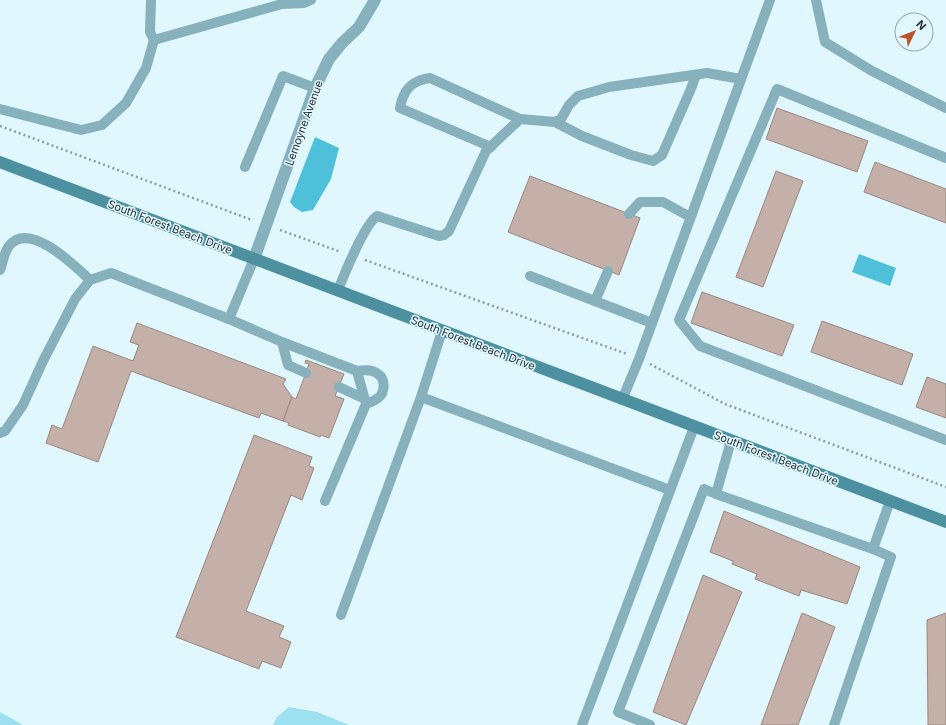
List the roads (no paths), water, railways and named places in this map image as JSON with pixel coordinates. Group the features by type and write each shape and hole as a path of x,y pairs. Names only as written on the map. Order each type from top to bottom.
{"street":[{"name":"Lemoyne Avenue","path":"254,259 315,88 329,59 342,43 359,27 375,0"},
{"name":"South Forest Beach Drive","path":"0,162 338,290 622,400 946,522"}],"lane":[{"path":"0,109 81,130 102,125 126,103 146,68 154,40 150,32 152,0"},
{"path":"272,0 282,4"},
{"path":"154,40 282,4 304,4 311,0"},
{"path":"622,400 639,359 770,0"},
{"path":"816,0 825,42 872,71 946,108"},
{"path":"556,122 561,119 578,96 610,86 707,73 741,79"},
{"path":"491,147 400,108 402,96 407,89 421,79 430,78 520,119 556,122 582,136 632,155 653,161 662,155 696,75"},
{"path":"245,167 283,76 315,88"},
{"path":"946,158 777,89 679,320 700,346 946,440"},
{"path":"338,290 371,220 377,216 439,236 444,235 449,231 486,151 520,119"},
{"path":"629,214 640,202 663,202 690,217"},
{"path":"0,270 8,247 15,241 23,238 34,239 46,245 70,262 90,280"},
{"path":"229,319 254,259"},
{"path":"595,301 608,270"},
{"path":"0,433 5,431 24,405 43,361 72,306 90,280 111,273 357,371 370,370 379,374 384,380 384,389 379,398 366,402 339,387"},
{"path":"530,276 652,323"},
{"path":"341,615 421,397 442,331"},
{"path":"282,342 288,365 306,373"},
{"path":"326,501 366,402 357,371"},
{"path":"421,397 670,490"},
{"path":"582,725 694,427"},
{"path":"716,494 731,441"},
{"path":"650,725 618,712 704,489 891,557 834,725"},
{"path":"873,550 890,501"}]}
